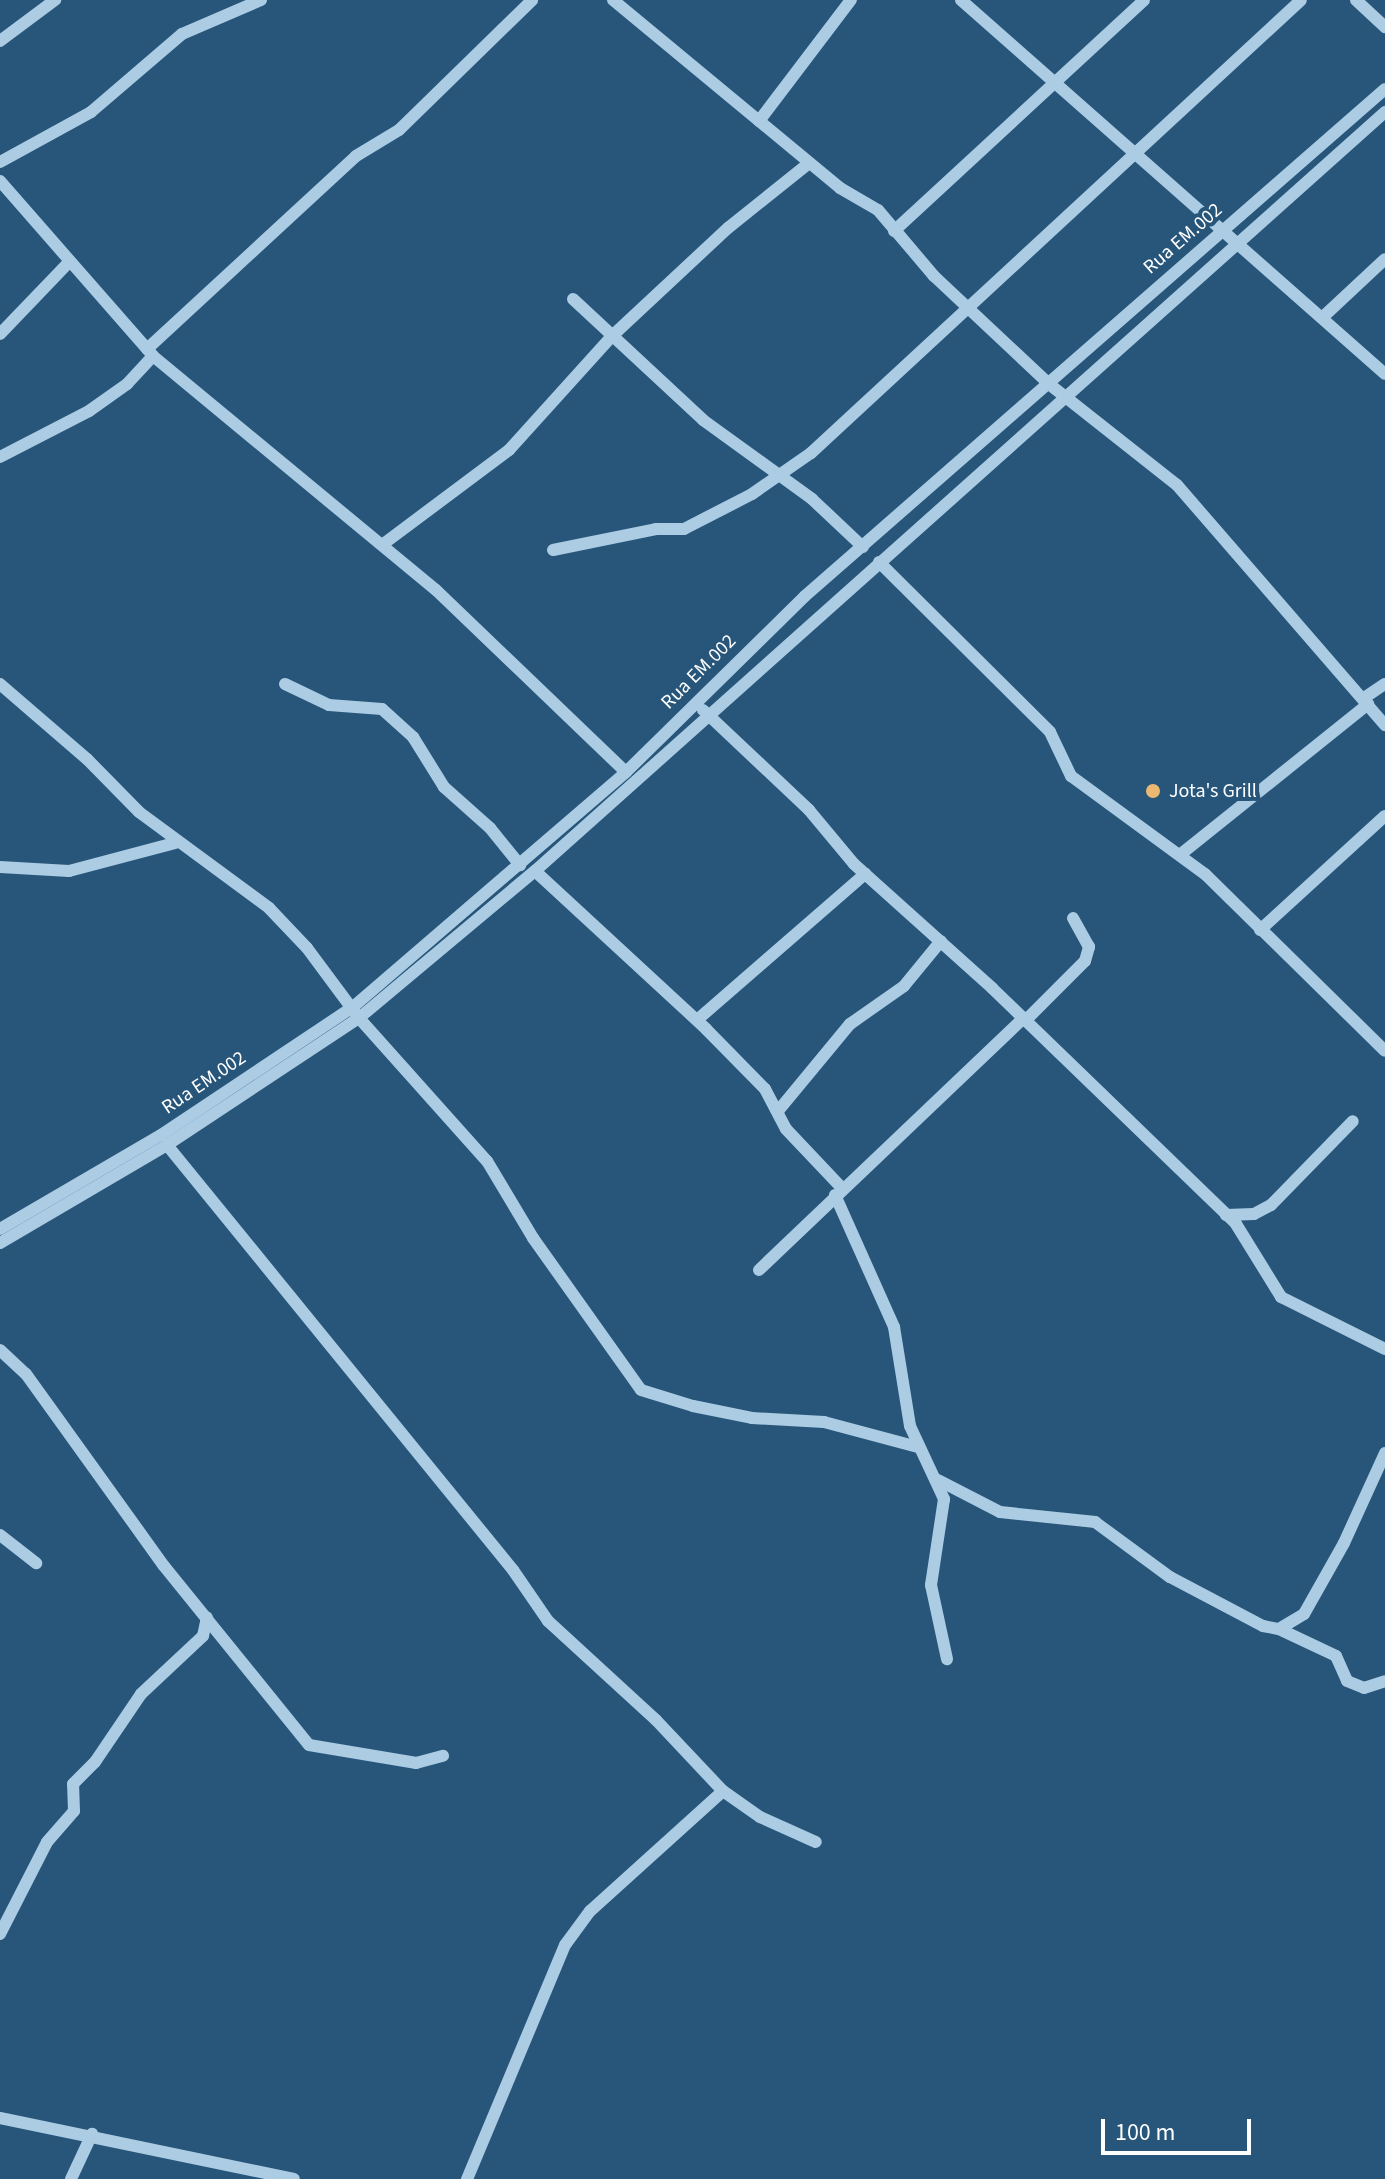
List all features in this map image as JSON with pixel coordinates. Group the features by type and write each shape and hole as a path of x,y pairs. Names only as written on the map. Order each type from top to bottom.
{"street":[{"path":"0,41 55,0"},
{"path":"0,162 91,112 182,34 261,0"},
{"path":"0,457 89,411 127,384 150,352 356,156 399,130 532,0"},
{"path":"613,0 809,163 878,210 894,231 1049,384 1177,485 1385,725"},
{"path":"759,121 851,0"},
{"path":"961,0 1324,316 1385,374"},
{"path":"894,231 1144,0"},
{"path":"553,550 656,529 684,529 778,476 811,453 1301,0"},
{"path":"1356,0 1385,27"},
{"name":"Rua EM.002","path":"0,1229 161,1135 356,1012 626,772 863,547 1385,89"},
{"name":"Rua EM.002","path":"0,1243 167,1145 356,1012 535,871 1236,240 1385,112"},
{"path":"382,545 509,450 611,337 728,228 809,163"},
{"path":"0,181 150,352 382,545 520,667 626,772"},
{"path":"1324,316 1385,259"},
{"path":"0,334 69,262"},
{"path":"573,299 703,420 778,476 863,547"},
{"path":"879,562 1050,732 1071,776 1152,838 1181,854 1385,1051"},
{"path":"0,684 175,843 269,908 487,1161 533,1238 641,1390 693,1406 752,1418 824,1422 918,1447"},
{"path":"285,684 329,705 382,709 413,737 444,787 490,828 520,865"},
{"path":"1181,854 1385,684"},
{"path":"697,703 809,810 865,874 1025,1019 1250,1241 1270,1286 1281,1297 1385,1349"},
{"path":"1260,930 1385,816"},
{"path":"0,867 69,871 175,843"},
{"path":"535,871 697,1020 765,1089 786,1129 838,1192 894,1327 918,1447 938,1480 944,1499 943,1526 931,1585 947,1659"},
{"path":"697,1020 865,874"},
{"path":"759,1270 1085,961 1089,947 1073,918"},
{"path":"778,1111 850,1024 904,986 941,941"},
{"path":"1223,1214 1254,1214 1271,1205 1353,1121"},
{"path":"167,1145 513,1570 548,1621 656,1720 723,1791 760,1817 816,1842"},
{"path":"0,1350 26,1374 207,1617 309,1745 416,1763 443,1756"},
{"path":"1279,1629 1304,1614 1385,1453"},
{"path":"938,1480 1000,1512 1095,1522 1170,1577 1263,1626 1279,1629 1336,1656 1347,1681 1364,1688 1385,1681"},
{"path":"0,1535 36,1563"},
{"path":"0,1934 47,1842 74,1811 73,1784 95,1762 141,1694 203,1636 207,1617"},
{"path":"467,2179 565,1945 590,1911 723,1791"},
{"path":"0,2118 92,2134 294,2179"},
{"path":"71,2179 92,2134"}],"place":[{"name":"Jota's Grill","path":"1153,791"}]}
